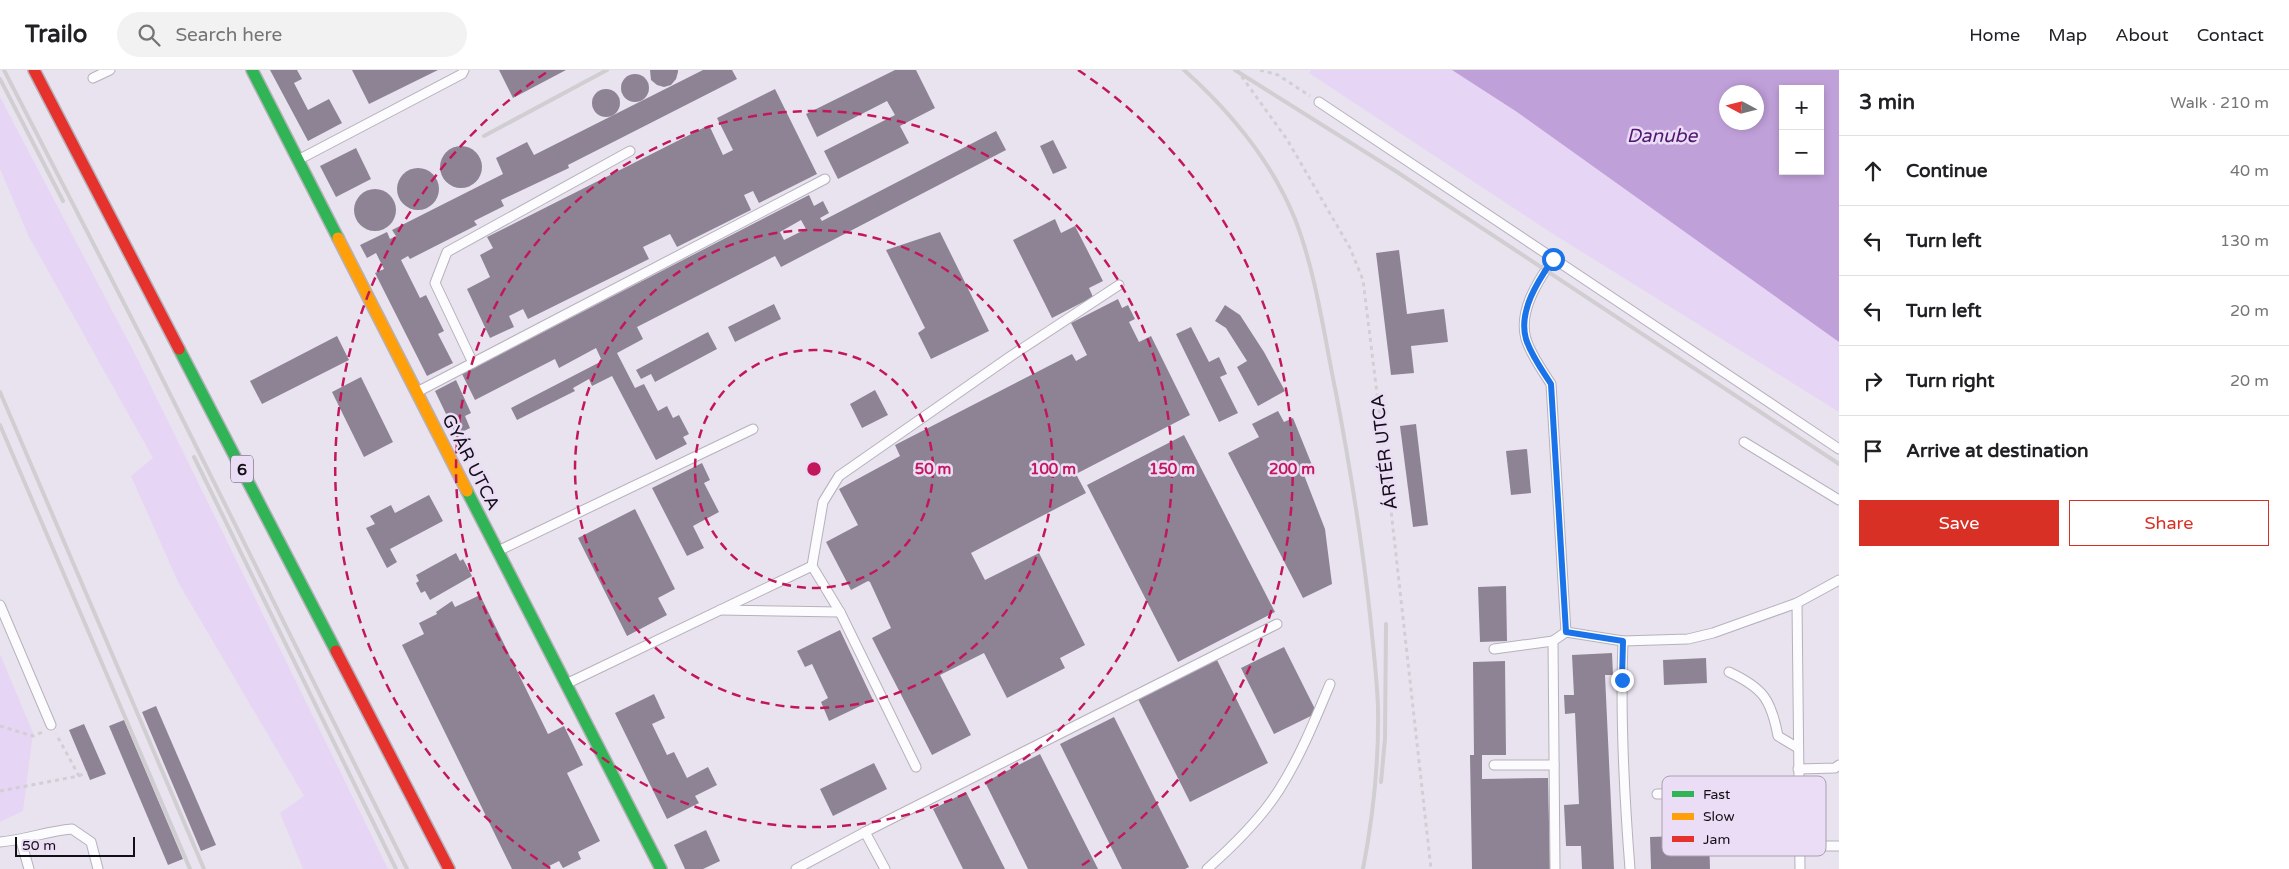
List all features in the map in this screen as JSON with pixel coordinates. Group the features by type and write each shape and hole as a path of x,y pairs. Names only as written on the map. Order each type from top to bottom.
{"street":[{"name":"6","path":"34,70 177,342 449,869"},
{"name":"GYÁR UTCA","path":"252,70 661,869"}],"lane":[{"path":"93,78 110,70"},
{"path":"298,160 462,74 464,70"},
{"path":"1319,102 1839,449"},
{"path":"473,363 435,283 447,252 630,151"},
{"path":"416,392 825,178"},
{"path":"1553,259 1530,299 1526,317 1526,338 1535,359 1551,384 1566,632"},
{"path":"916,767 840,612 812,566 823,502 839,476 1010,356 1119,285"},
{"path":"498,552 753,429"},
{"path":"1744,442 1839,500"},
{"path":"566,684 812,566"},
{"path":"1494,649 1553,641 1566,632 1623,641 1688,639 1713,633 1797,603 1839,580"},
{"path":"1797,603 1798,776"},
{"path":"0,605 52,726"},
{"path":"718,610 840,612"},
{"path":"796,869 865,832 1277,624"},
{"path":"1553,641 1556,869"},
{"path":"1623,641 1624,790 1630,869"},
{"path":"1729,672 1752,683 1773,710 1778,736 1798,748"},
{"path":"1207,869 1235,844 1278,791 1310,731 1330,684"},
{"path":"1494,765 1554,765"},
{"path":"1798,769 1835,768 1839,765"},
{"path":"1658,794 1662,794"},
{"path":"0,842 21,841 48,831 72,829 91,842 98,869"},
{"path":"865,832 885,869"},
{"path":"21,841 29,869"},
{"path":"1826,846 1839,846"},
{"path":"1799,856 1800,869"}],"path":[{"name":"ÁRTÉR UTCA","path":"1237,70 1288,141 1350,248 1363,280 1388,483 1431,869"},
{"path":"1260,70 1278,75 1319,102"},
{"path":"0,726 33,736 52,726 79,776"},
{"path":"0,791 79,776 87,772"}],"shaded area":[{"path":"1311,70 1452,70 1517,112 1839,342 1839,412 1550,232 1309,73"},
{"path":"0,97 136,356 388,869 303,869 280,813 304,796 178,582 131,476 153,458 29,237 0,169"},
{"path":"0,654 33,733 23,811 0,822"}],"water":[{"name":"Danube","path":"1452,70 1839,70 1839,342 1517,112"}],"building":[{"path":"270,70 297,70 302,79 294,83 308,110 329,99 342,123 308,141"},
{"path":"352,70 438,70 369,104"},
{"path":"499,70 566,70 513,98"},
{"path":"650,70 678,70 678,72 676,79 671,85 664,87 657,85 651,80"},
{"path":"703,70 732,70 737,79 568,165 569,168 501,200 504,206 474,221 477,225 410,259 408,256 401,260 420,298 426,295 444,331 438,334 453,363 427,376 375,273 384,269 376,253 367,258 360,245 387,232 390,239 396,236 392,230 503,174 496,158 527,142 534,155"},
{"path":"895,70 916,70 935,108 900,126 909,143 838,179 824,151 895,115 887,101 817,137 806,114"},
{"path":"635,74 645,78 649,88 645,98 635,102 625,98 621,88 625,78"},
{"path":"606,89 616,93 620,103 616,113 606,117 596,113 592,103 596,93"},
{"path":"775,89 817,174 759,203 753,191 744,195 751,210 677,247 670,234 643,247 649,259 528,319 523,309 509,316 514,327 490,338 467,289 490,277 480,255 493,248 487,237 709,125 723,155 733,150 717,118"},
{"path":"996,131 1006,150 781,267 775,256 637,327 643,339 617,353 635,388 644,384 658,411 667,406 673,418 679,415 689,434 683,437 687,444 656,460 612,376 592,386 589,379 573,388 575,391 517,420 511,408 602,361 596,348 559,368 555,359 475,400 462,374 809,195 814,206 823,201 829,213 820,218 822,221","holes":["801,220 806,229 784,240 780,232"]},
{"path":"1053,140 1067,168 1053,174 1040,146"},
{"path":"465,146 473,149 479,155 482,167 479,179 473,185 457,188 449,185 443,179 440,163 443,155 449,149"},
{"path":"356,148 371,179 336,197 320,166"},
{"path":"422,168 430,171 436,177 439,189 436,201 430,207 414,210 406,207 400,201 397,185 400,177 406,171"},
{"path":"379,189 387,192 393,198 396,210 393,222 387,228 371,231 363,228 357,222 354,206 357,198 363,192"},
{"path":"1055,219 1061,233 1075,226 1103,281 1089,288 1093,297 1052,318 1013,240"},
{"path":"940,232 989,331 931,359 918,333 925,328 886,250"},
{"path":"1399,250 1407,314 1444,309 1448,342 1411,346 1414,373 1391,375 1376,253"},
{"path":"1118,299 1122,308 1128,305 1135,319 1129,322 1139,342 1151,336 1190,415 1076,474 1086,493 971,553 985,580 1039,553 1085,645 1060,658 1065,668 1007,698 984,653 940,675 971,735 932,755 872,638 891,628 870,582 868,581 851,590 826,542 858,525 839,489 900,456 895,445 1072,354 1076,361 1087,355 1071,323"},
{"path":"774,304 781,319 735,342 728,327"},
{"path":"1225,305 1240,315 1264,352 1285,391 1258,406 1237,367 1247,361 1226,328 1215,321"},
{"path":"1191,327 1209,362 1219,357 1227,374 1220,377 1238,413 1219,422 1176,334"},
{"path":"708,332 717,349 655,382 651,374 641,379 636,370"},
{"path":"337,336 349,360 262,404 250,381"},
{"path":"361,377 393,442 364,457 332,392"},
{"path":"456,380 471,413 465,416 470,428 456,435 435,391"},
{"path":"875,390 888,415 862,428 850,404"},
{"path":"1278,411 1284,422 1293,418 1314,470 1304,475 1325,529 1332,584 1303,598 1228,453 1259,437 1252,424"},
{"path":"1416,424 1428,525 1413,527 1400,426"},
{"path":"1184,435 1275,612 1178,662 1087,485"},
{"path":"1527,449 1531,493 1511,495 1506,451"},
{"path":"702,463 710,480 704,483 719,512 693,526 704,548 687,556 652,488"},
{"path":"429,495 443,521 390,549 397,562 387,568 366,528 375,524 370,516 391,505 395,513"},
{"path":"635,509 675,589 658,598 667,615 627,636 578,538"},
{"path":"456,553 460,561 463,559 472,576 430,600 425,591 421,593 416,583 419,581 416,575"},
{"path":"1506,586 1507,641 1480,642 1478,587"},
{"path":"480,595 548,734 564,726 583,765 567,773 600,841 578,852 581,859 563,868 559,861 549,866 551,869 512,869 402,645 424,634 419,623 437,614 436,612 452,601 455,607"},
{"path":"840,630 873,700 829,721 821,702 828,698 812,664 805,667 797,651"},
{"path":"1284,647 1317,713 1274,734 1241,668"},
{"path":"1612,653 1613,675 1605,675 1614,869 1582,869 1581,846 1566,846 1564,805 1579,804 1575,713 1565,714 1564,695 1574,695 1572,655"},
{"path":"1706,658 1707,683 1664,685 1663,660"},
{"path":"1217,660 1268,763 1190,802 1138,699"},
{"path":"1505,661 1506,755 1482,755 1482,779 1548,778 1550,869 1472,869 1470,755 1474,755 1473,662"},
{"path":"654,694 665,718 652,724 667,755 674,752 687,778 708,767 717,785 695,796 699,803 667,819 615,713"},
{"path":"156,706 216,845 201,851 142,712"},
{"path":"1114,717 1189,867 1185,869 1122,869 1060,744"},
{"path":"124,720 183,859 168,865 109,726"},
{"path":"84,724 106,774 90,780 69,730"},
{"path":"1040,754 1098,869 1028,869 985,782"},
{"path":"874,763 887,789 833,816 820,789"},
{"path":"966,792 1005,869 963,869 933,809"},
{"path":"706,830 720,861 703,869 685,869 674,845"},
{"path":"1650,837 1662,837 1662,856 1710,856 1710,869 1651,869"}],"railway":[{"path":"4,70 148,350 407,869"},
{"path":"484,136 607,70"},
{"path":"1184,70 1218,103 1262,157 1285,197 1295,219 1314,282 1355,504 1367,587 1376,673 1378,708 1376,769 1370,829 1363,869"},
{"path":"1235,70 1394,170 1839,464"},
{"path":"0,79 63,201"},
{"path":"0,392 204,869"},
{"path":"0,425 190,869"},
{"path":"194,457 396,869"},
{"path":"1381,782 1385,739 1386,624"}],"traffic: fast":[{"path":"252,70 338,238"},
{"path":"179,349 336,651"},
{"path":"467,491 661,869"}],"traffic: slow":[{"path":"338,238 467,491"}],"traffic: jam":[{"path":"34,70 179,349"},
{"path":"336,651 449,869"}],"route":[{"path":"1553,259 1530,299 1526,317 1526,338 1535,359 1551,384 1566,632 1623,641 1622,680"}]}
